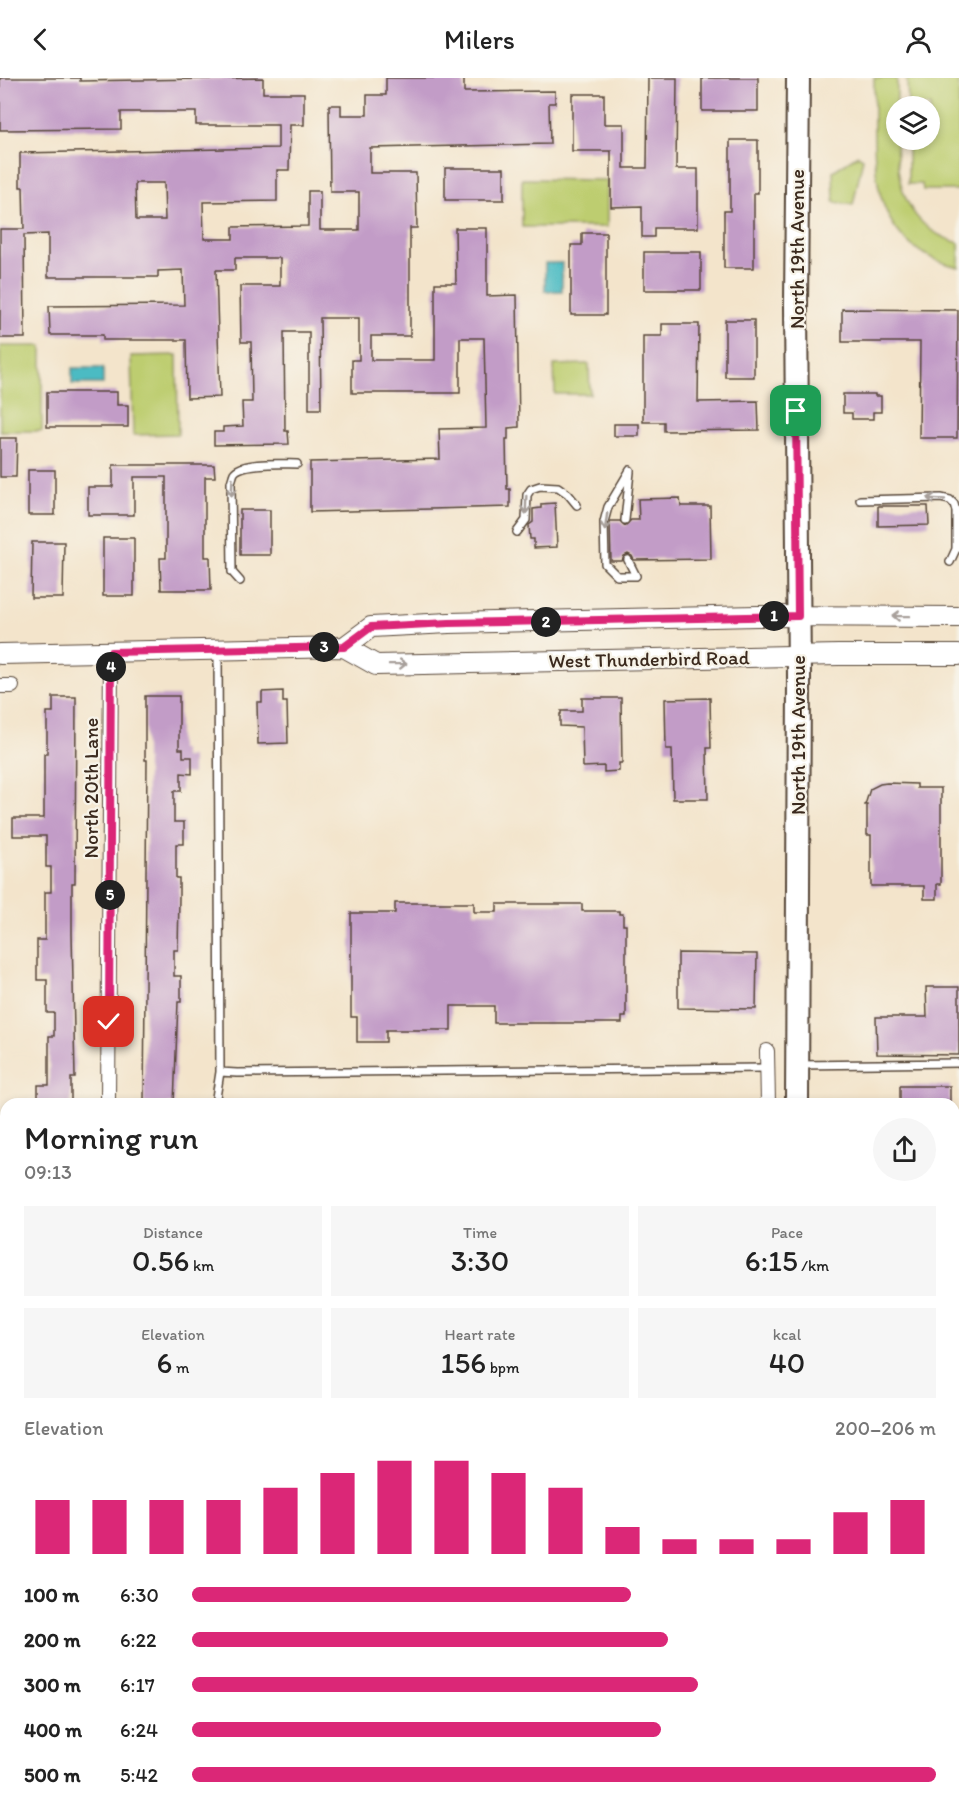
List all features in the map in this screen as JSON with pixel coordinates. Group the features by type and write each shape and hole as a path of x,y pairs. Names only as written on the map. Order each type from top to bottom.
{"main road":[{"name":"North 19th Avenue","path":"796,1098 798,78"},
{"name":"West Thunderbird Road","path":"959,617 798,616 449,623 371,627 344,647 376,665 959,655"},
{"path":"0,654 344,647"}],"street":[{"name":"North 20th Lane","path":"108,1098 111,652"},
{"path":"767,1051 768,1098"}],"lane":[{"path":"240,581 232,572 231,483 233,475 235,471 246,465 297,464"},
{"path":"625,520 630,470 608,507 604,522 605,564 617,576 636,576 628,560"},
{"path":"517,532 526,520 526,495 531,489 540,486 558,487 577,505"},
{"path":"860,500 941,498 950,500 956,511 956,549 950,562"},
{"path":"216,1098 220,1072 218,650"},
{"path":"797,1065 959,1063"},
{"path":"220,1072 768,1068"}],"green space":[{"path":"874,78 897,78 897,96 886,96 886,150 896,150 899,176 905,197 917,217 934,232 959,243 959,267 927,256 905,239 889,218 880,194 875,166"},
{"path":"907,78 959,78 959,190 923,190 922,184 908,184 908,150 940,150 940,96 908,96"},
{"path":"858,155 863,158 853,205 834,202 833,171"},
{"path":"522,179 607,180 607,227 522,227"},
{"path":"0,346 42,346 42,431 0,431"},
{"path":"177,355 178,434 133,435 131,356"},
{"path":"589,364 590,394 555,394 554,365"}],"water":[{"path":"545,263 562,263 562,291 545,291"},
{"path":"72,368 103,368 103,384 72,384"}],"building":[{"path":"0,78 80,78 80,81 263,78 263,93 304,93 304,125 290,125 289,170 277,170 277,201 203,202 204,239 233,239 233,227 308,226 308,191 320,191 320,230 359,230 359,192 330,192 329,105 341,105 341,115 367,115 367,95 386,95 386,78 464,78 464,92 555,91 555,103 549,103 550,144 370,148 370,173 416,173 417,228 410,228 410,336 371,336 371,360 435,360 435,283 456,283 455,228 487,228 487,296 517,295 519,427 508,428 508,439 506,439 507,489 510,489 510,507 310,512 310,462 440,459 439,429 486,428 484,338 460,338 460,393 352,393 352,360 359,360 359,318 320,318 321,409 309,409 309,332 284,332 285,431 288,431 289,444 214,445 214,432 223,432 223,427 243,426 242,402 252,402 251,342 241,342 240,286 280,286 280,258 235,258 235,270 216,270 220,397 187,398 186,340 103,340 103,335 50,335 49,306 184,305 183,270 158,271 158,277 48,277 48,234 24,235 25,338 0,338 0,229 24,229 20,153 278,148 278,125 196,125 196,112 121,112 121,129 0,130","holes":["135,183 164,183 165,220 136,220"]},
{"path":"648,78 677,78 676,169 698,169 698,228 654,228 654,237 642,237 642,206 611,207 611,151 572,151 572,94 604,94 604,124 624,124 624,168 647,168"},
{"path":"702,78 758,78 758,111 702,111"},
{"path":"730,140 758,140 758,193 754,193 754,268 724,268 724,211 730,211"},
{"path":"445,168 504,168 504,200 445,200"},
{"path":"582,233 606,233 606,315 571,315 571,245 582,245"},
{"path":"644,252 701,252 701,290 644,290"},
{"path":"842,309 958,310 957,438 919,438 920,342 842,342"},
{"path":"725,320 754,320 754,377 725,377"},
{"path":"662,324 699,324 698,402 758,401 759,430 664,431 664,422 643,422 643,336 662,336"},
{"path":"47,392 117,392 117,405 128,405 128,427 47,427"},
{"path":"843,394 881,396 881,412 873,412 873,419 852,419 852,413 843,413"},
{"path":"614,424 639,424 639,436 614,436"},
{"path":"0,438 17,438 16,477 0,477"},
{"path":"113,465 214,465 215,477 205,477 205,557 210,557 211,590 161,590 160,558 166,558 166,477 134,477 134,515 88,515 88,487 113,487"},
{"path":"28,470 55,470 55,515 28,515"},
{"path":"680,498 681,506 710,506 711,559 634,560 628,554 622,561 611,561 610,521 620,521 625,526 631,520 639,520 638,499"},
{"path":"555,503 557,547 534,548 534,539 530,539 529,525 533,522 533,509 541,508 541,504"},
{"path":"878,506 928,506 929,525 878,526"},
{"path":"240,510 270,510 270,555 240,555"},
{"path":"103,538 134,538 134,596 103,596"},
{"path":"32,542 64,542 63,598 31,598"},
{"path":"283,691 283,702 287,702 288,743 258,744 257,702 262,702 262,692"},
{"path":"145,696 179,696 179,749 183,749 183,757 192,757 192,774 181,773 181,791 174,791 174,822 184,822 184,844 176,844 176,878 179,878 179,897 178,950 174,950 174,976 181,976 181,1002 178,1002 174,1098 144,1098 147,760 145,760"},
{"path":"53,697 76,697 75,883 72,883 75,1078 71,1078 71,1098 38,1098 38,1085 49,1085 49,1036 54,1036 54,1013 47,1013 47,980 37,980 37,940 45,940 45,892 51,892 51,867 46,867 46,836 13,836 13,818 44,818 44,754 47,754 47,712 53,712"},
{"path":"582,698 621,698 622,763 619,763 619,771 604,772 604,766 583,767 582,727 560,726 561,711 582,711"},
{"path":"710,698 711,748 707,748 708,799 673,799 672,749 666,749 665,699"},
{"path":"887,783 917,784 917,788 941,788 941,884 937,884 937,899 924,899 924,886 871,886 871,835 867,835 867,805 865,805 870,789"},
{"path":"395,903 474,903 474,912 497,912 497,904 582,904 582,911 619,911 619,914 623,914 623,925 626,925 626,1017 622,1017 622,1023 494,1023 494,1006 451,1006 451,1030 386,1030 386,1042 357,1042 357,1017 351,1017 351,913 395,913"},
{"path":"678,953 757,954 756,1009 678,1008"},
{"path":"926,987 959,987 959,1055 877,1054 876,1017 927,1017"},
{"path":"900,1086 950,1086 950,1098 900,1098"}],"route":[{"path":"109,1022 111,652 344,647 371,627 449,623 798,616 796,411"}]}
